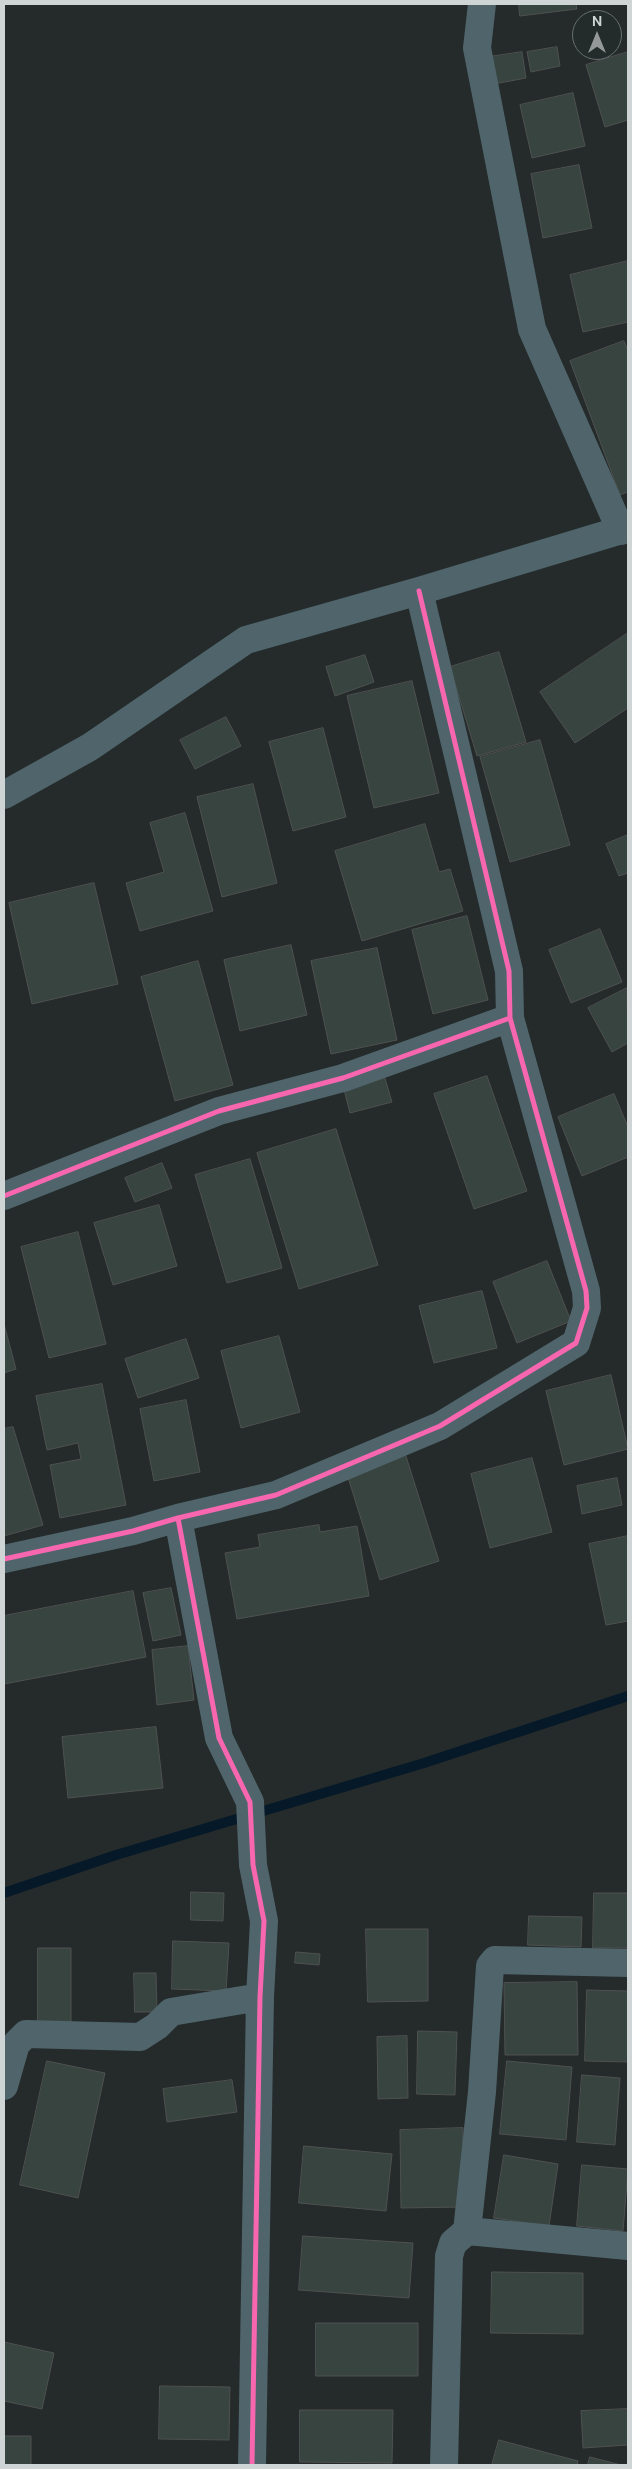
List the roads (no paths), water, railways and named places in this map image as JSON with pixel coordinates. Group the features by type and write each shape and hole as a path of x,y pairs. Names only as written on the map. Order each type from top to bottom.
{"street":[{"path":"4,795 90,747 246,640 419,592 624,529 532,329 477,48 482,4"},
{"path":"4,1559 133,1531 276,1494 440,1426 576,1343 588,1308 586,1291 510,1018 509,970 419,592"},
{"path":"4,1196 219,1111 344,1078 510,1018"},
{"path":"178,1518 219,1738 241,1787 250,1802 253,1865 264,1921 260,1997 252,2465"},
{"path":"468,2231 482,2092 490,1966 495,1960 628,1963"},
{"path":"4,2086 16,2044 26,2034 140,2037 157,2026 171,2012 260,1997"},
{"path":"444,2465 449,2256 453,2243 468,2231 628,2246"}],"waterway":[{"path":"4,1893 116,1855 424,1763 628,1696"}]}
